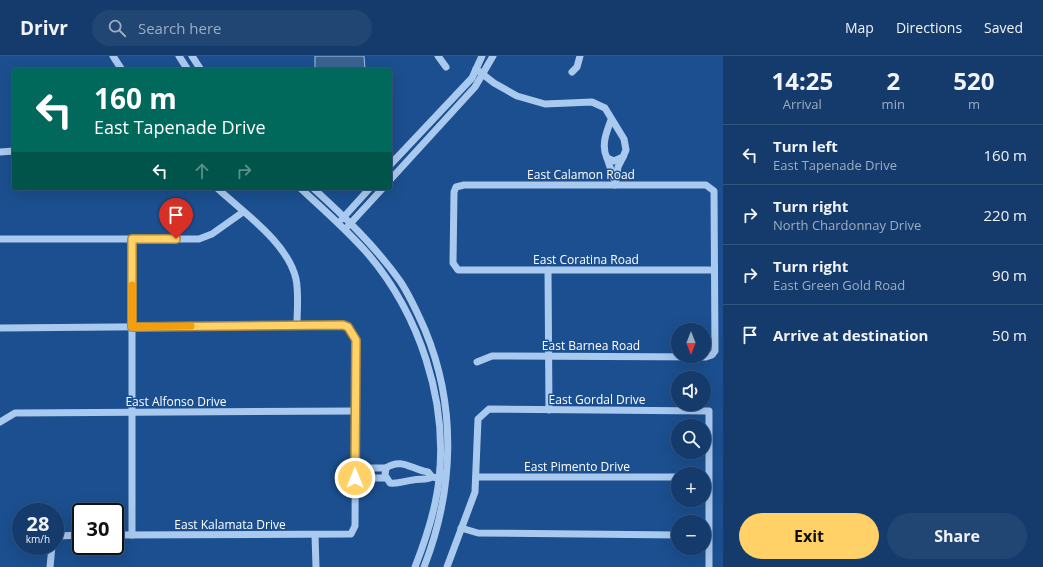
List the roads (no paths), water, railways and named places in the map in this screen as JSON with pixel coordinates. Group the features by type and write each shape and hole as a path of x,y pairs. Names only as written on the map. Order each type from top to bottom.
{"street":[{"path":"113,56 121,68"},
{"path":"179,56 187,68"},
{"path":"192,56 199,68"},
{"path":"438,56 446,67"},
{"path":"392,163 469,81 482,56"},
{"path":"392,178 475,87 493,56"},
{"path":"572,72 577,67 580,56"},
{"path":"476,69 494,83 517,96 545,104 592,102 605,108 624,139 626,150 616,173 615,185"},
{"path":"469,81 475,87"},
{"path":"611,120 606,132 604,151 613,173 615,185"},
{"path":"1,151 12,151"},
{"path":"607,158 614,161 623,157"},
{"name":"East Calamon Road","path":"458,270 453,263 454,192 456,187 464,185 706,185 714,192 714,270"},
{"path":"219,190 273,239 287,258 296,278 297,325"},
{"path":"302,190 345,229 369,255 391,286 413,323 427,358 440,426 438,528 424,567"},
{"path":"316,190 376,249 401,283 420,317 432,346 443,387 448,428 431,517 415,567"},
{"path":"338,223 368,190"},
{"path":"345,229 381,190"},
{"path":"0,239 199,239 212,234 243,212"},
{"path":"132,239 132,535"},
{"name":"East Coratina Road","path":"458,270 714,270"},
{"path":"548,270 549,410"},
{"name":"East Barnea Road","path":"477,362 492,356 706,357 712,355 714,351 714,270"},
{"path":"0,328 343,325 352,332 356,340 355,478 386,478"},
{"name":"East Gordal Drive","path":"476,477 478,419 489,409 709,411 706,467"},
{"name":"East Alfonso Drive","path":"0,422 15,413 355,411"},
{"path":"355,468 386,468 392,464 403,462 418,471 428,472 439,478"},
{"path":"386,468 385,475 390,483 399,484 413,480 439,478"},
{"path":"447,567 475,492 476,477"},
{"name":"East Pimento Drive","path":"476,477 671,478"},
{"name":"East Kalamata Drive","path":"124,535 346,535 350,534 355,526 355,478"},
{"path":"461,528 478,533 671,535"},
{"path":"315,535 316,567"},
{"path":"50,567 51,555"},
{"path":"708,555 709,567"}],"water":[{"path":"315,56 364,56 365,68 315,68"}]}
